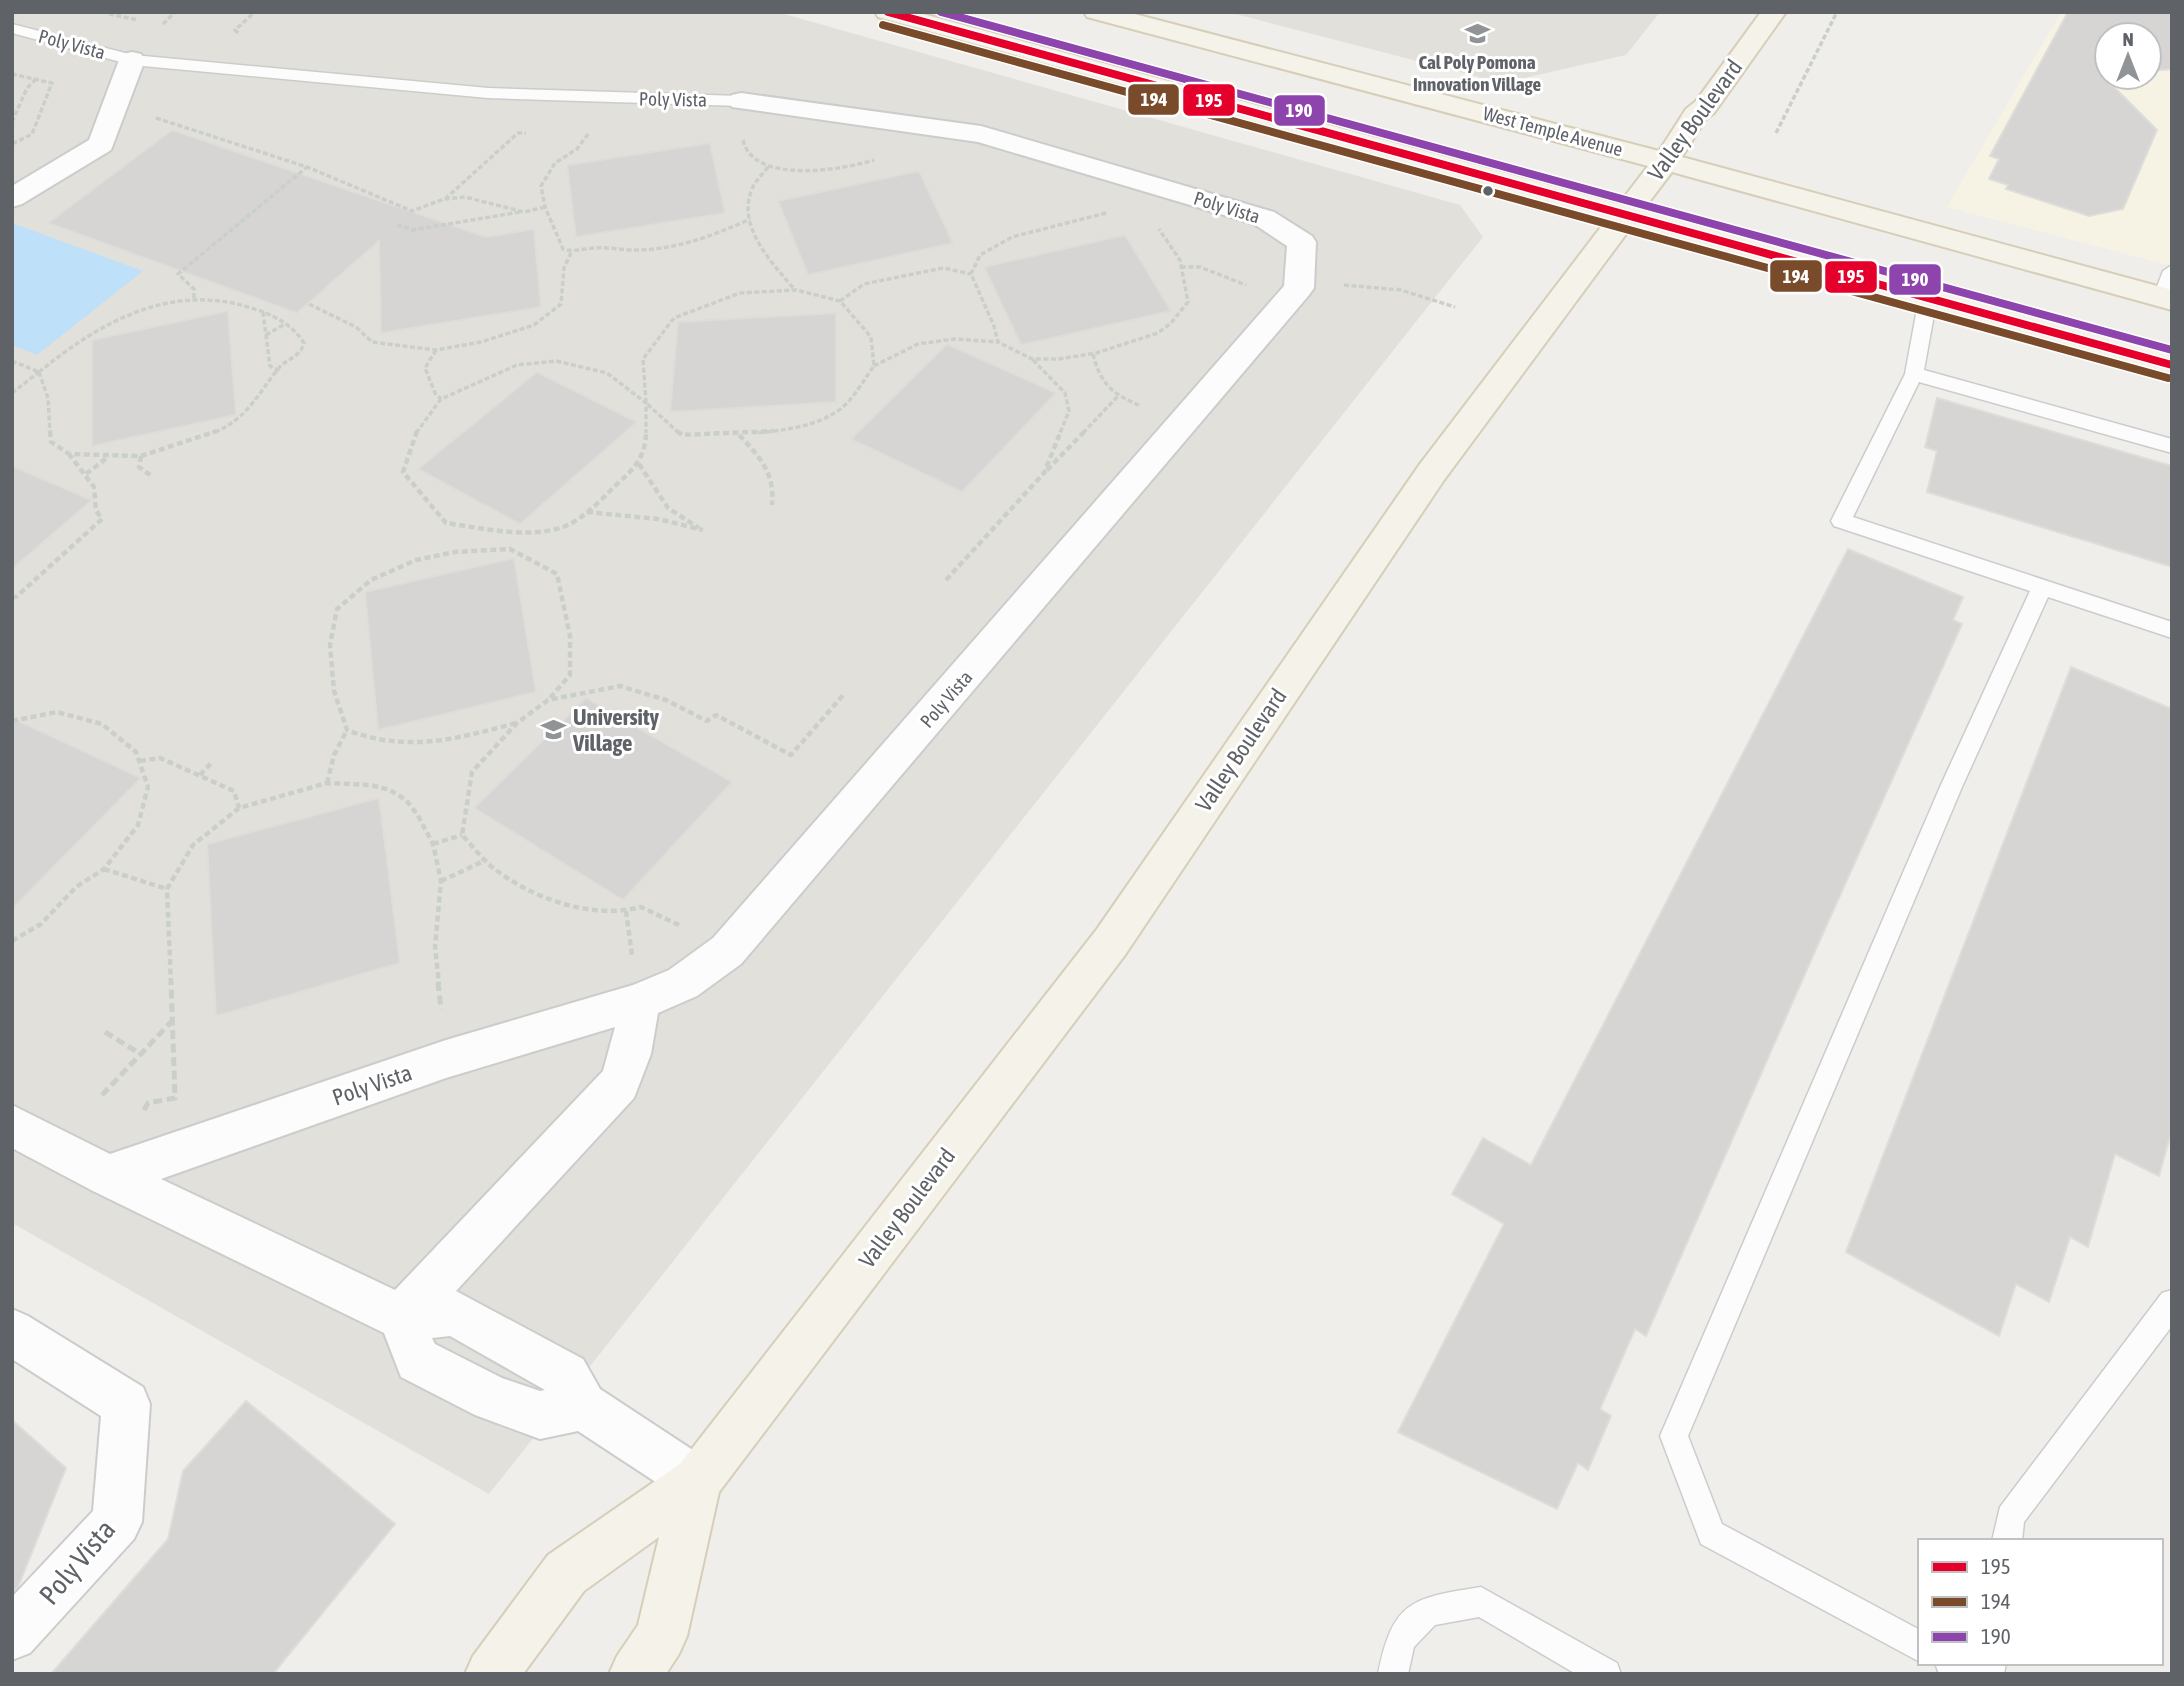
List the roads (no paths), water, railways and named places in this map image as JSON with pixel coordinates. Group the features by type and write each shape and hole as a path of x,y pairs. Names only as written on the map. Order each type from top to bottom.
{"main road":[{"path":"887,12 2172,365"},
{"name":"West Temple Avenue","path":"1096,12 2169,289"},
{"name":"Valley Boulevard","path":"491,1674 566,1573 697,1481 1111,942 1432,472 1666,161 1695,115 1705,107 1774,12"},
{"name":"Valley Boulevard","path":"635,1674 661,1636 697,1481"}],"street":[{"name":"Poly Vista","path":"12,198 102,144 132,60"},
{"name":"Poly Vista","path":"108,1176 446,1059 638,1002 683,983 727,951 1299,288 1302,242 1264,218 981,134 741,101"},
{"path":"401,1317 619,1084 631,1056 637,1028 638,1002"},
{"path":"12,1125 108,1176 401,1317 418,1360 492,1398 540,1415 583,1406 697,1481"},
{"name":"Poly Vista","path":"12,1332 126,1404 117,1522 12,1635"}],"lane":[{"name":"Poly Vista","path":"12,29 132,60 488,93 741,101"},
{"path":"1928,298 1914,374 1841,521 2172,630"},
{"path":"1914,374 2172,446"},
{"path":"1918,1646 1711,1534 1674,1436 1951,787 2042,587"},
{"path":"2007,1539 2010,1517 2172,1303"},
{"path":"1393,1674 1400,1639 1427,1611 1481,1602 1606,1674"},
{"path":"1954,1665 1970,1674"}],"water":[{"path":"12,223 143,271 37,355 12,345"}],"place":[{"name":"Cal Poly Pomona Innovation Village","path":"1477,34"},
{"name":"University Village","path":"553,730"}]}
